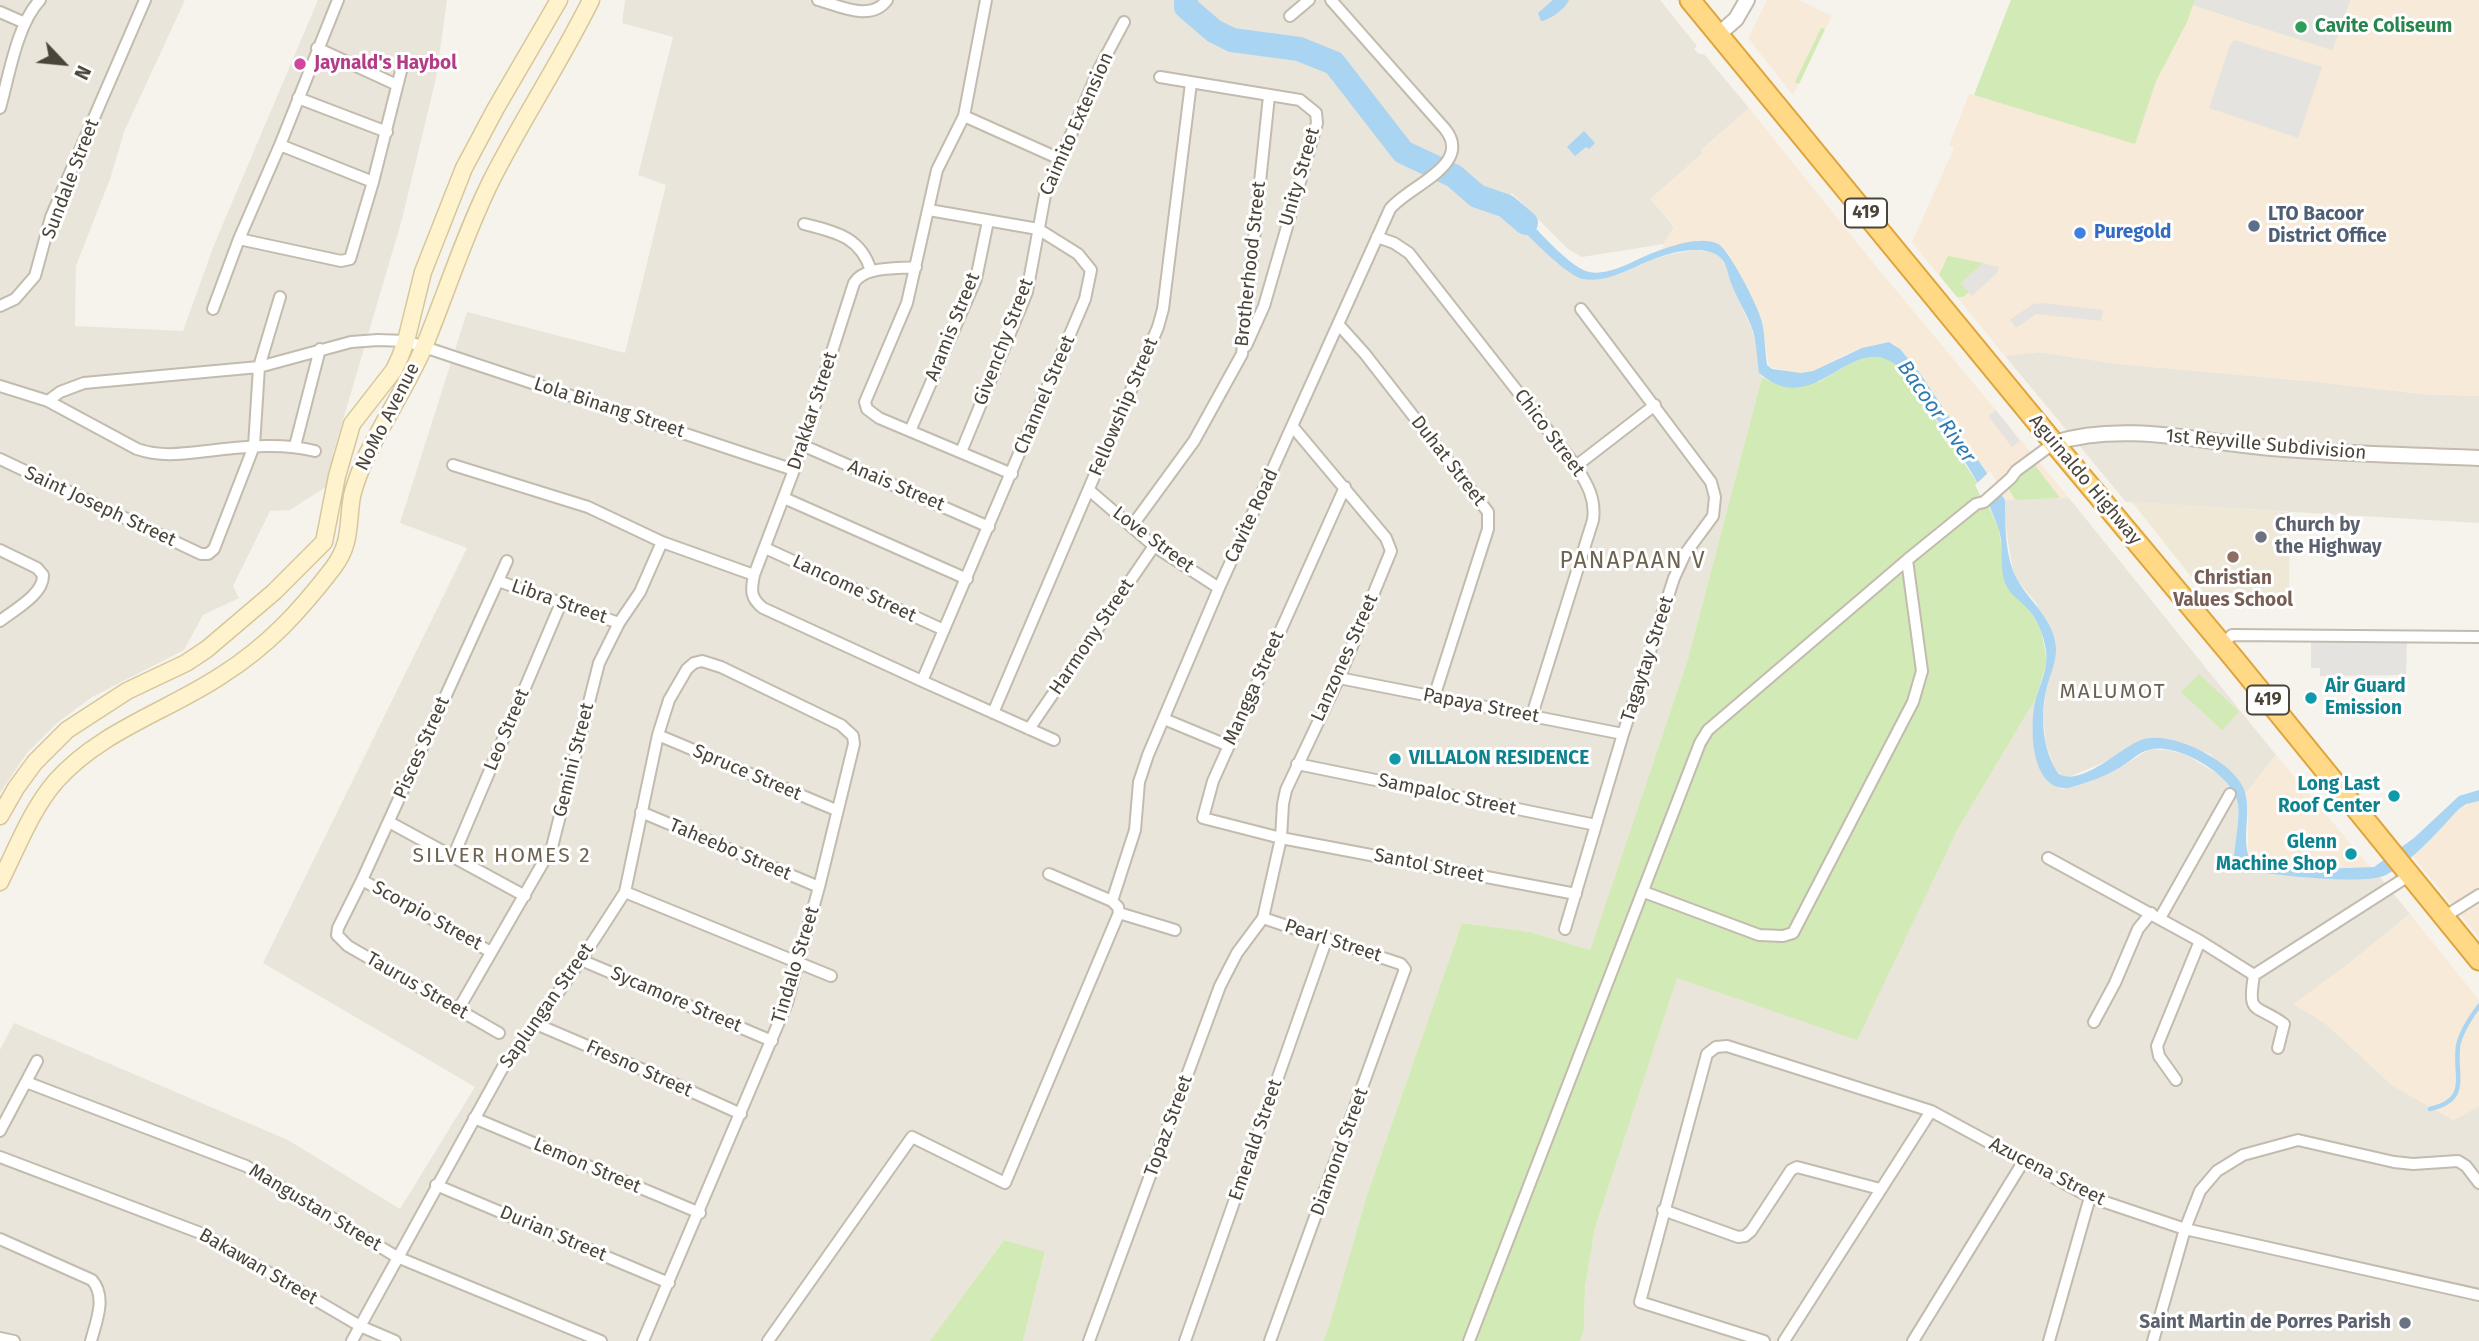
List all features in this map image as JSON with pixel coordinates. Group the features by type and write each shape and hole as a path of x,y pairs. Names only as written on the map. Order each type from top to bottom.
{"highway":[{"name":"Aguinaldo Highway","path":"1690,0 2479,960"}],"main road":[{"name":"NoMo Avenue","path":"0,816 35,762 67,730 127,691 186,663 208,649 274,593 324,542 337,477 352,424 394,370 406,341 423,272 464,168 559,0"},
{"name":"NoMo Avenue","path":"0,882 38,804 56,781 111,737 221,676 253,654 298,613 344,553 352,497 359,473 409,381 459,252 491,181 591,0"}],"street":[{"path":"0,108 24,23 40,0"},
{"name":"Sundale Street","path":"0,306 15,299 35,276 51,217 145,0"},
{"path":"213,309 239,239 338,0"},
{"path":"818,0 863,12 884,4"},
{"path":"986,0 964,116 937,170 907,303 866,402 871,414 1012,474"},
{"path":"1290,16 1309,0"},
{"name":"Cavite Road","path":"1112,901 1135,830 1139,782 1148,755 1219,588 1377,237 1395,203 1436,175 1453,147 1452,138 1331,0"},
{"path":"1718,34 1736,19 1747,0"},
{"path":"0,12 24,23"},
{"name":"Caimito Extension","path":"1038,229 1045,195 1100,67 1124,22"},
{"path":"317,48 397,85"},
{"path":"239,239 341,261 350,259 387,132 401,71"},
{"name":"Unity Street","path":"1160,77 1300,100 1316,113 1317,123 1264,306 1242,354"},
{"name":"Fellowship Street","path":"993,713 1158,327 1163,309 1191,83"},
{"name":"Brotherhood Street","path":"1132,526 1194,441 1242,354 1269,96"},
{"path":"298,98 387,132"},
{"path":"964,116 1060,159"},
{"path":"280,145 373,182"},
{"name":"Channel Street","path":"922,681 1085,299 1091,270 1078,254 1038,229 929,210"},
{"name":"Aramis Street","path":"910,431 976,279 988,221"},
{"path":"804,224 824,229 856,244 863,250 872,271 916,267"},
{"name":"Givenchy Street","path":"961,452 1027,292 1038,229"},
{"name":"Chico Street","path":"1377,237 1394,243 1409,253 1576,466 1592,494 1595,506 1593,520 1532,715"},
{"name":"Drakkar Street","path":"872,271 856,278 854,283 794,470 754,575 751,593 763,608 922,681"},
{"path":"254,446 259,367 280,297"},
{"name":"Tagaytay Street","path":"1564,929 1674,578 1685,554 1713,516 1715,497 1711,482 1581,309"},
{"name":"Duhat Street","path":"1339,325 1365,354 1488,512 1488,529 1434,697"},
{"name":"Lola Binang Street","path":"48,401 60,392 84,383 259,367 320,349 378,340 406,341 794,470"},
{"path":"295,446 320,349"},
{"path":"0,386 48,401 137,449 152,454 168,455 254,446 295,446 315,451"},
{"path":"1576,466 1655,405"},
{"name":"Lanzones Street","path":"1264,918 1281,838 1283,804 1297,764 1339,678 1391,551 1386,538 1293,427"},
{"name":"1st Reyville Subdivision","path":"2054,443 2069,438 2128,433 2304,451 2479,458"},
{"path":"1469,1341 1700,743 1708,730 1907,560 2000,483 2011,478 2016,471 2054,443"},
{"name":"Anais Street","path":"802,445 989,527"},
{"name":"Saint Joseph Street","path":"0,459 201,554 208,554 214,549 254,446"},
{"path":"453,465 588,507 662,542 754,575"},
{"name":"Mangga Street","path":"1281,838 1203,818 1213,781 1345,487"},
{"name":"Love Street","path":"1088,490 1154,546 1219,588"},
{"path":"783,498 967,579"},
{"name":"Gemini Street","path":"458,1010 552,847 599,663 619,623 640,592 662,542"},
{"name":"Harmony Street","path":"1029,729 1154,546"},
{"name":"Lancome Street","path":"765,548 944,630"},
{"path":"0,550 37,568 43,575 44,583 38,593 0,621"},
{"path":"1644,892 1759,935 1783,936 1793,933 1913,702 1921,680 1922,662 1907,560"},
{"name":"Pisces Street","path":"337,935 507,561"},
{"name":"Libra Street","path":"498,581 619,623"},
{"name":"Leo Street","path":"453,857 561,603"},
{"path":"2222,644 2232,635 2479,636"},
{"name":"Saplungan Street","path":"352,1341 503,1067 582,960 625,892 658,735 669,700 687,669 694,663 702,662"},
{"name":"Tindalo Street","path":"643,1341 787,1003 854,744 849,730 721,667 702,662"},
{"name":"Papaya Street","path":"1339,678 1623,734"},
{"path":"922,681 1054,740"},
{"path":"1164,719 1229,746"},
{"name":"Spruce Street","path":"658,735 836,810"},
{"name":"Sampaloc Street","path":"1297,764 1596,825"},
{"path":"2094,1022 2115,983 2138,929 2156,916 2230,794"},
{"name":"Taheebo Street","path":"641,812 819,887"},
{"path":"389,822 525,896"},
{"name":"Santol Street","path":"1281,838 1576,894"},
{"path":"2048,859 2156,916 2254,975"},
{"path":"768,1341 912,1137 1005,1183 1119,913 1118,907 1112,901 1049,874"},
{"path":"2254,975 2410,875"},
{"name":"Scorpio Street","path":"362,880 491,952"},
{"path":"625,892 798,965 831,976"},
{"path":"2444,917 2479,895"},
{"path":"1119,913 1175,930"},
{"name":"Pearl Street","path":"1264,918 1401,964"},
{"name":"Topaz Street","path":"1089,1341 1220,986 1237,953 1264,918"},
{"name":"Taurus Street","path":"337,935 348,946 499,1033"},
{"name":"Emerald Street","path":"1185,1341 1327,938"},
{"path":"2176,1080 2159,1056 2157,1046 2200,941"},
{"name":"Sycamore Street","path":"582,960 772,1041"},
{"name":"Diamond Street","path":"1270,1341 1404,977 1405,969 1401,964"},
{"path":"2254,975 2251,1000 2254,1006 2284,1024 2278,1048"},
{"name":"Fresno Street","path":"536,1024 741,1114"},
{"name":"Azucena Street","path":"1663,1210 1707,1054 1716,1047 1727,1046 1931,1111 2090,1197 2185,1229 2479,1295"},
{"path":"0,1131 37,1061"},
{"name":"Mangustan Street","path":"26,1082 246,1166 397,1257 601,1341"},
{"path":"1784,1341 1931,1111"},
{"name":"Lemon Street","path":"474,1118 699,1213"},
{"path":"2154,1341 2185,1229 2200,1191 2217,1171 2242,1154 2298,1140 2394,1163 2458,1161 2466,1166 2479,1183"},
{"name":"Bakawan Street","path":"0,1157 203,1234 360,1326 395,1341"},
{"path":"1913,1341 2024,1162"},
{"path":"1764,1341 1640,1302 1663,1210 1738,1237 1751,1231 1791,1170 1797,1167 1880,1189"},
{"name":"Durian Street","path":"436,1185 669,1283"},
{"path":"2049,1341 2090,1197"},
{"path":"0,1239 92,1280 98,1286 100,1295 91,1341"},
{"path":"0,1338 11,1341"}],"shaded area":[{"path":"0,0 185,0 124,132 110,179 76,266 75,326 183,331 214,245 318,0 447,0 436,78 402,219 333,454 332,483 290,510 270,511 233,586 239,598 203,615 184,650 92,697 57,723 27,753 0,793"},
{"path":"625,0 1660,0 1697,46 1694,49 1699,54 1704,54 1749,108 1651,199 1674,227 1664,244 1582,257 1568,249 1512,193 1499,205 1557,263 1581,278 1615,276 1672,254 1696,250 1714,253 1726,266 1752,330 1758,352 1759,373 1762,377 1688,659 1590,950 1530,932 1462,923 1367,1195 1323,1341 1023,1341 1045,1253 1004,1240 930,1341 0,1341 0,1050 14,1023 288,1140 400,1209 475,1087 263,963 467,548 400,523 467,312 625,353 666,185 638,175 673,37 622,23"},
{"path":"1767,0 1799,0 1832,16 1793,95 1748,38"},
{"path":"2011,0 2479,0 2479,396 2421,394 2119,364 2039,352 2005,356 1912,242 1954,148 1949,145 1969,94 1974,95"},
{"name":"Cavite Coliseum","path":"2195,0 2350,0 2332,50 2193,5"},
{"path":"2234,40 2322,67 2298,138 2209,108"},
{"path":"1749,108 1875,265 2069,498 2005,500 1919,372 1895,344 1877,344 1801,374 1769,367 1762,322 1728,252 1699,240 1661,250 1674,226 1650,199"},
{"path":"1983,263 1999,267 1997,273 1972,296 1961,283"},
{"path":"2033,304 2103,310 2101,321 2036,314 2016,328 2010,320"},
{"path":"2039,352 2119,364 2421,394 2479,396 2479,523 2126,502 2005,356"},
{"path":"1996,410 2020,441 2012,447 1988,416"},
{"path":"2069,498 2276,755 2245,794 2239,781 2210,754 2169,740 2141,740 2114,758 2069,777 2064,777 2055,769 2046,744 2043,716 2046,690 2055,659 2036,603 2018,581 2013,570 2005,523 2005,500"},
{"name":"Christian Values School","path":"2132,502 2290,512 2289,593 2204,593"},
{"path":"2311,640 2407,641 2406,675 2320,676 2320,668 2311,668"},
{"path":"2036,698 2032,728 2035,752 2047,781 2055,786 2062,789 2088,782 2116,770 2150,749 2186,755 2221,776 2233,790 2238,802 2238,816 2250,870 2311,878 2380,877 2410,914 2294,1004 2325,1023 2392,1085 2453,1120 2479,1106 2479,1341 1580,1341 1584,1330 1585,1287 1595,1228 1677,977 1956,832"},
{"path":"2276,755 2370,867 2319,869 2269,864 2248,857 2248,808 2245,794"},
{"path":"2473,801 2479,801 2479,938 2412,855 2459,809"},
{"path":"2410,914 2479,1000 2479,1106 2453,1120 2392,1085 2325,1023 2294,1004"}],"green space":[{"path":"2011,0 2350,0 2332,50 2193,5 2156,81 2135,144 1974,95"},
{"path":"1821,28 1825,29 1799,84 1795,82"},
{"path":"1948,256 1983,263 1961,283 1969,292 1963,297 1957,297 1939,275"},
{"path":"1872,355 1890,359 1905,373 1976,481 1999,529 2006,586 2028,608 2041,629 2047,661 2036,698 1956,832 1857,1040 1677,978 1595,1228 1585,1287 1584,1330 1580,1341 1323,1341 1367,1195 1462,923 1530,932 1590,950 1688,659 1762,377 1770,381 1819,382 1858,359"},
{"path":"2034,464 2060,498 2015,500 2008,487"},
{"path":"2199,674 2239,712 2222,730 2181,692"},
{"path":"1004,1240 1045,1252 1023,1341 930,1341"}],"water":[{"path":"1553,0 1569,0 1557,14 1541,21 1538,13"},
{"path":"1584,131 1595,143 1575,156 1567,147"},
{"path":"1505,199 1569,261 1589,272 1613,270 1657,251 1684,243 1703,241 1718,244 1736,267 1755,305 1762,322 1767,365 1772,369 1801,373 1813,371 1862,348 1889,342 1900,349 1919,372 2005,500 2007,541 2013,570 2022,588 2047,620 2055,639 2056,655 2046,691 2043,723 2049,756 2059,774 2068,777 2090,771 2141,740 2167,739 2183,743 2213,757 2236,777 2243,787 2247,805 2247,849 2251,859 2269,864 2319,869 2374,867 2414,838 2459,796 2479,790 2479,801 2459,809 2416,854 2386,875 2376,878 2341,879 2263,872 2239,864 2234,858 2238,804 2234,793 2227,782 2204,764 2176,751 2147,750 2101,777 2069,788 2057,787 2047,781 2036,758 2033,731 2034,708 2046,658 2042,634 2031,613 2006,585 2002,571 2000,534 1980,487 1905,373 1887,359 1869,357 1819,381 1800,387 1781,386 1759,373 1753,331 1720,257 1702,250 1683,251 1656,258 1609,277 1583,279 1552,258 1499,206"}],"pier":[{"path":"1990,471 2004,493 1986,507 1975,485"}],"waterway":[{"name":"Bacoor River","path":"1186,0 1186,7 1214,31 1232,40 1299,49 1334,63 1403,152 1454,176 1477,196 1506,206 1526,223"},
{"path":"2430,1109 2443,1105 2456,1093 2459,1040 2479,1006"}],"place":[{"name":"Cavite Coliseum","path":"2301,27"},
{"name":"Jaynald's Haybol","path":"300,64"},
{"name":"LTO Bacoor District Office","path":"2254,226"},
{"name":"Puregold","path":"2080,233"},
{"name":"Church by the Highway","path":"2261,537"},
{"name":"Christian Values School","path":"2233,557"},
{"name":"Air Guard Emission","path":"2311,698"},
{"name":"VILLALON RESIDENCE","path":"1395,759"},
{"name":"Long Last Roof Center","path":"2394,796"},
{"name":"Glenn Machine Shop","path":"2351,854"},
{"name":"Saint Martin de Porres Parish","path":"2405,1323"}],"district":[{"name":"PANAPAAN V","path":"1633,562"},
{"name":"MALUMOT","path":"2113,692"},
{"name":"SILVER HOMES 2","path":"502,856"}]}
